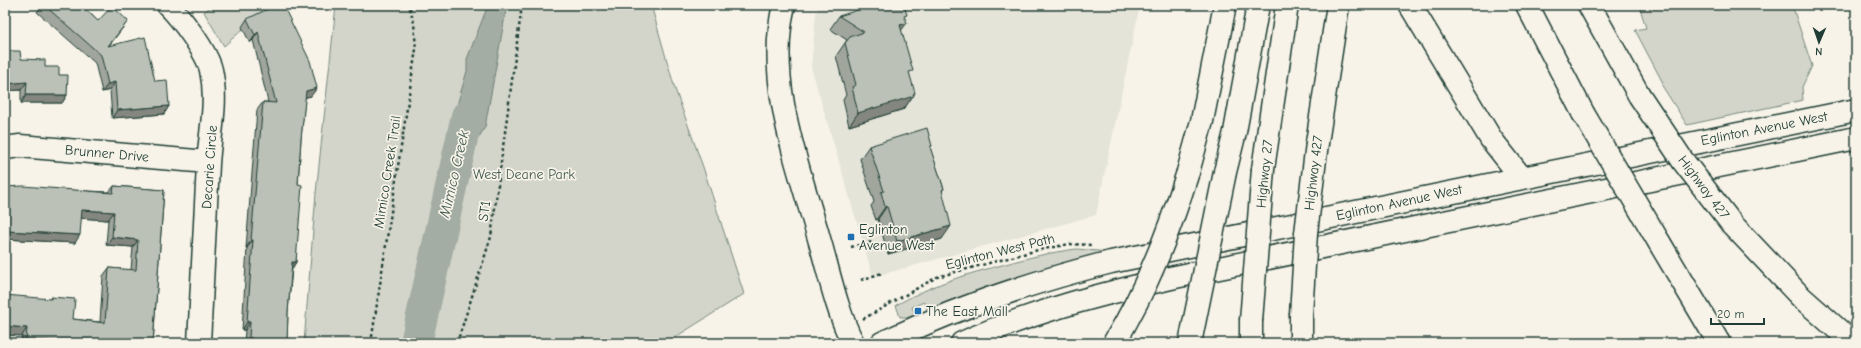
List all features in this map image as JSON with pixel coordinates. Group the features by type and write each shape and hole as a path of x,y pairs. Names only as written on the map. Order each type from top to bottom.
{"main road":[{"name":"Decarie Circle","path":"168,5 189,30 211,68 215,93 208,162 199,343"},
{"path":"784,5 779,25 778,53 780,90 794,153 832,285 853,343"},
{"path":"1114,343 1131,315 1147,283 1170,226 1188,172 1202,121 1225,5"},
{"path":"1190,343 1225,172 1235,132 1258,5"},
{"name":"Highway 27","path":"1251,343 1251,321 1263,169 1287,5"},
{"name":"Highway 427","path":"1301,343 1301,316 1306,240 1317,143 1338,5"},
{"path":"1410,5 1490,139 1521,177"},
{"path":"1527,5 1583,112 1719,343"},
{"name":"Highway 427","path":"1589,5 1639,95 1683,161 1732,224 1801,297 1852,343"},
{"name":"Eglinton Avenue West","path":"882,343 988,299 1076,271 1182,247 1521,177 1856,110"},
{"name":"Eglinton Avenue West","path":"962,343 1032,315 1103,294 1175,277 1856,138"},
{"name":"Brunner Drive","path":"5,148 20,146 208,162"}],"path":[{"name":"Mimico Creek Trail","path":"371,343 416,49 414,23 409,5"},
{"name":"ST1","path":"457,343 491,236 522,5"},
{"path":"851,247 872,242"},
{"name":"Eglinton West Path","path":"892,302 937,277 1070,244 1098,246"},
{"path":"861,280 882,273"}],"shaded area":[{"path":"488,5 507,5 485,127 476,142 473,160 450,159 455,112 467,71 467,59"},
{"path":"819,5 1140,5 1096,215 873,277 811,67 816,13"}],"green space":[{"path":"213,5 270,5 224,46 204,12"},
{"name":"West Deane Park","path":"336,5 651,5 675,89 703,167 744,294 666,343 304,343 316,193"},
{"path":"1639,5 1792,5 1812,66 1802,87 1803,100 1687,125 1661,84 1663,83 1635,30 1646,28"},
{"path":"1077,249 1108,252 932,311 930,307 927,309 924,302 912,307 915,314 900,317 896,305 923,291 948,281 1030,258"}],"building":[{"path":"44,5 81,5 98,21 112,6 128,21 108,46 145,37 155,81 167,80 169,106 117,110 115,82 108,84 101,55"},
{"path":"276,5 283,5 310,61 317,88 306,91 298,184 302,185 296,262 292,262 287,343 252,343 252,338 249,338 250,322 247,322 253,240 251,240 263,102 276,103 258,32 255,35 247,19"},
{"path":"873,5 904,5 907,15 904,16 907,23 900,25 913,71 909,72 915,93 913,94 914,96 858,113 852,87 856,85 845,43 850,37 864,32 839,16"},
{"path":"5,37 7,37 9,51 20,51 21,59 45,60 45,67 59,67 59,75 68,75 67,95 26,95 27,82 5,84"},
{"path":"927,128 932,146 930,147 944,189 942,190 951,226 897,241 887,206 885,207 881,192 884,191 869,146"},
{"path":"23,186 113,193 114,186 164,190 153,343 48,343 48,341 26,340 27,328 5,326 5,295 51,299 51,297 75,299 73,319 105,323 109,268 136,270 138,240 112,237 114,212 82,210 80,235 7,231 7,233 5,233 5,187"}],"waterway":[{"name":"Mimico Creek","path":"416,343 467,116"}],"place":[{"name":"Eglinton Avenue West","path":"851,237"},
{"name":"The East Mall","path":"918,311"}]}
